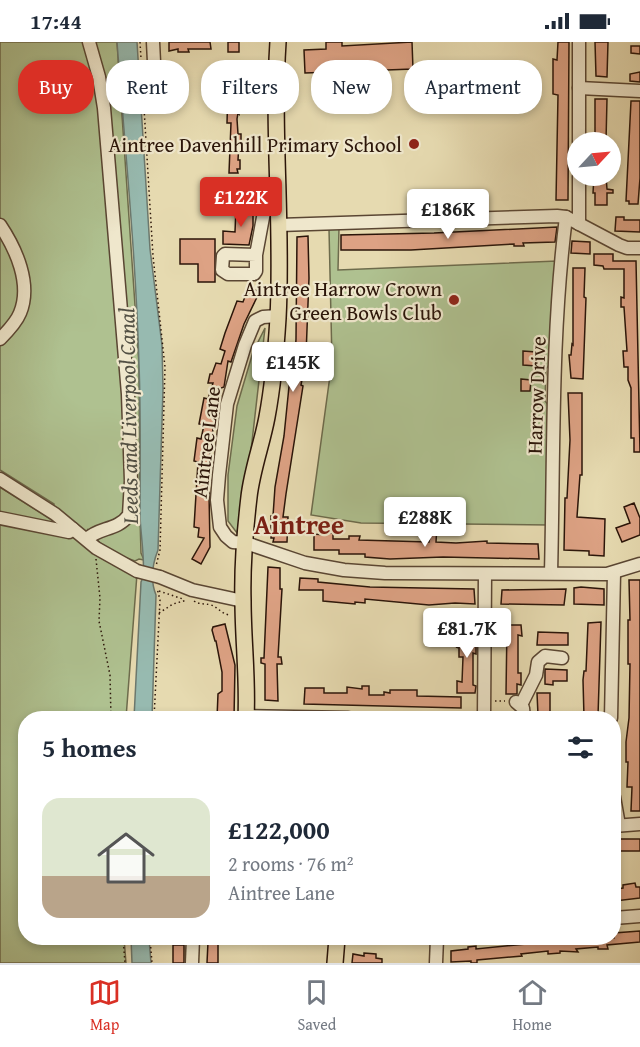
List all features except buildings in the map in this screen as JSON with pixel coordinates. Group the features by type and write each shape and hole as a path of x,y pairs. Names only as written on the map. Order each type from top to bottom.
{"main road":[{"path":"246,711 247,672 243,609 249,495 267,416 275,367 278,316 279,225 276,108 278,42"},
{"path":"335,963 336,945"}],"street":[{"path":"87,539 92,534 117,526 129,515 131,481 128,394 104,108 99,77 89,42"},
{"path":"153,42 154,60"},
{"path":"579,42 579,132"},
{"path":"579,88 640,91"},
{"path":"579,186 579,224"},
{"path":"278,206 266,209 264,212 256,257 278,258"},
{"path":"279,225 494,216 557,216 566,217 619,245 627,248 640,248"},
{"name":"Harrow Drive","path":"551,573 554,384 560,268 566,217"},
{"path":"0,225 10,240 21,269 23,294 20,313 0,339"},
{"name":"Aintree Lane","path":"246,543 233,542 220,527 217,500 227,404 245,345 255,321 263,317 278,316"},
{"path":"0,479 33,500 99,550 137,571 243,609"},
{"path":"0,518 69,532 73,529"},
{"path":"246,543 305,562 344,570 385,573 614,573 640,564"},
{"path":"611,711 614,573"},
{"path":"484,711 485,574"},
{"path":"523,711 518,703 536,675 538,662 545,656 562,658"},
{"path":"621,825 640,824"},
{"path":"621,917 640,916"},
{"path":"192,963 193,945"},
{"path":"436,963 437,945"}],"path":[{"path":"140,42 153,256 165,367 160,550 156,563 160,600 154,711"},
{"path":"99,550 95,561 100,598 99,621 110,675 111,711"},
{"path":"158,591 199,604 212,605 223,614 243,609"},
{"path":"158,614 184,599"},
{"path":"484,700 518,703"},
{"path":"123,945 124,963"},
{"path":"151,945 152,963"}],"green space":[{"path":"0,42 117,42 118,60 106,60 106,114 122,114 139,364 140,519 141,553 144,560 135,561 121,556 101,544 88,530 86,547 105,560 137,574 127,711 18,711 18,945 125,945 126,963 0,963 0,487 55,522 54,504 0,470"},
{"path":"339,228 338,270 557,261 552,361 546,369 545,401 552,410 549,525 361,523 311,515 332,361 329,229"},
{"path":"265,328 250,459 237,533 228,521 228,475 237,406 253,352"}],"water":[{"path":"117,42 137,42 138,60 118,60"},
{"path":"123,114 142,114 150,249 162,345 163,389 158,550 152,572 156,595 152,711 134,711 143,577 138,325"},
{"path":"131,945 150,945 151,963 132,963"}],"place":[{"name":"Aintree Davenhill Primary School","path":"414,144"},
{"name":"Aintree Harrow Crown Green Bowls Club","path":"454,300"}],"district":[{"name":"Aintree","path":"299,524"}],"water label":[{"name":"Leeds and Liverpool Canal","path":"128,416"}]}
